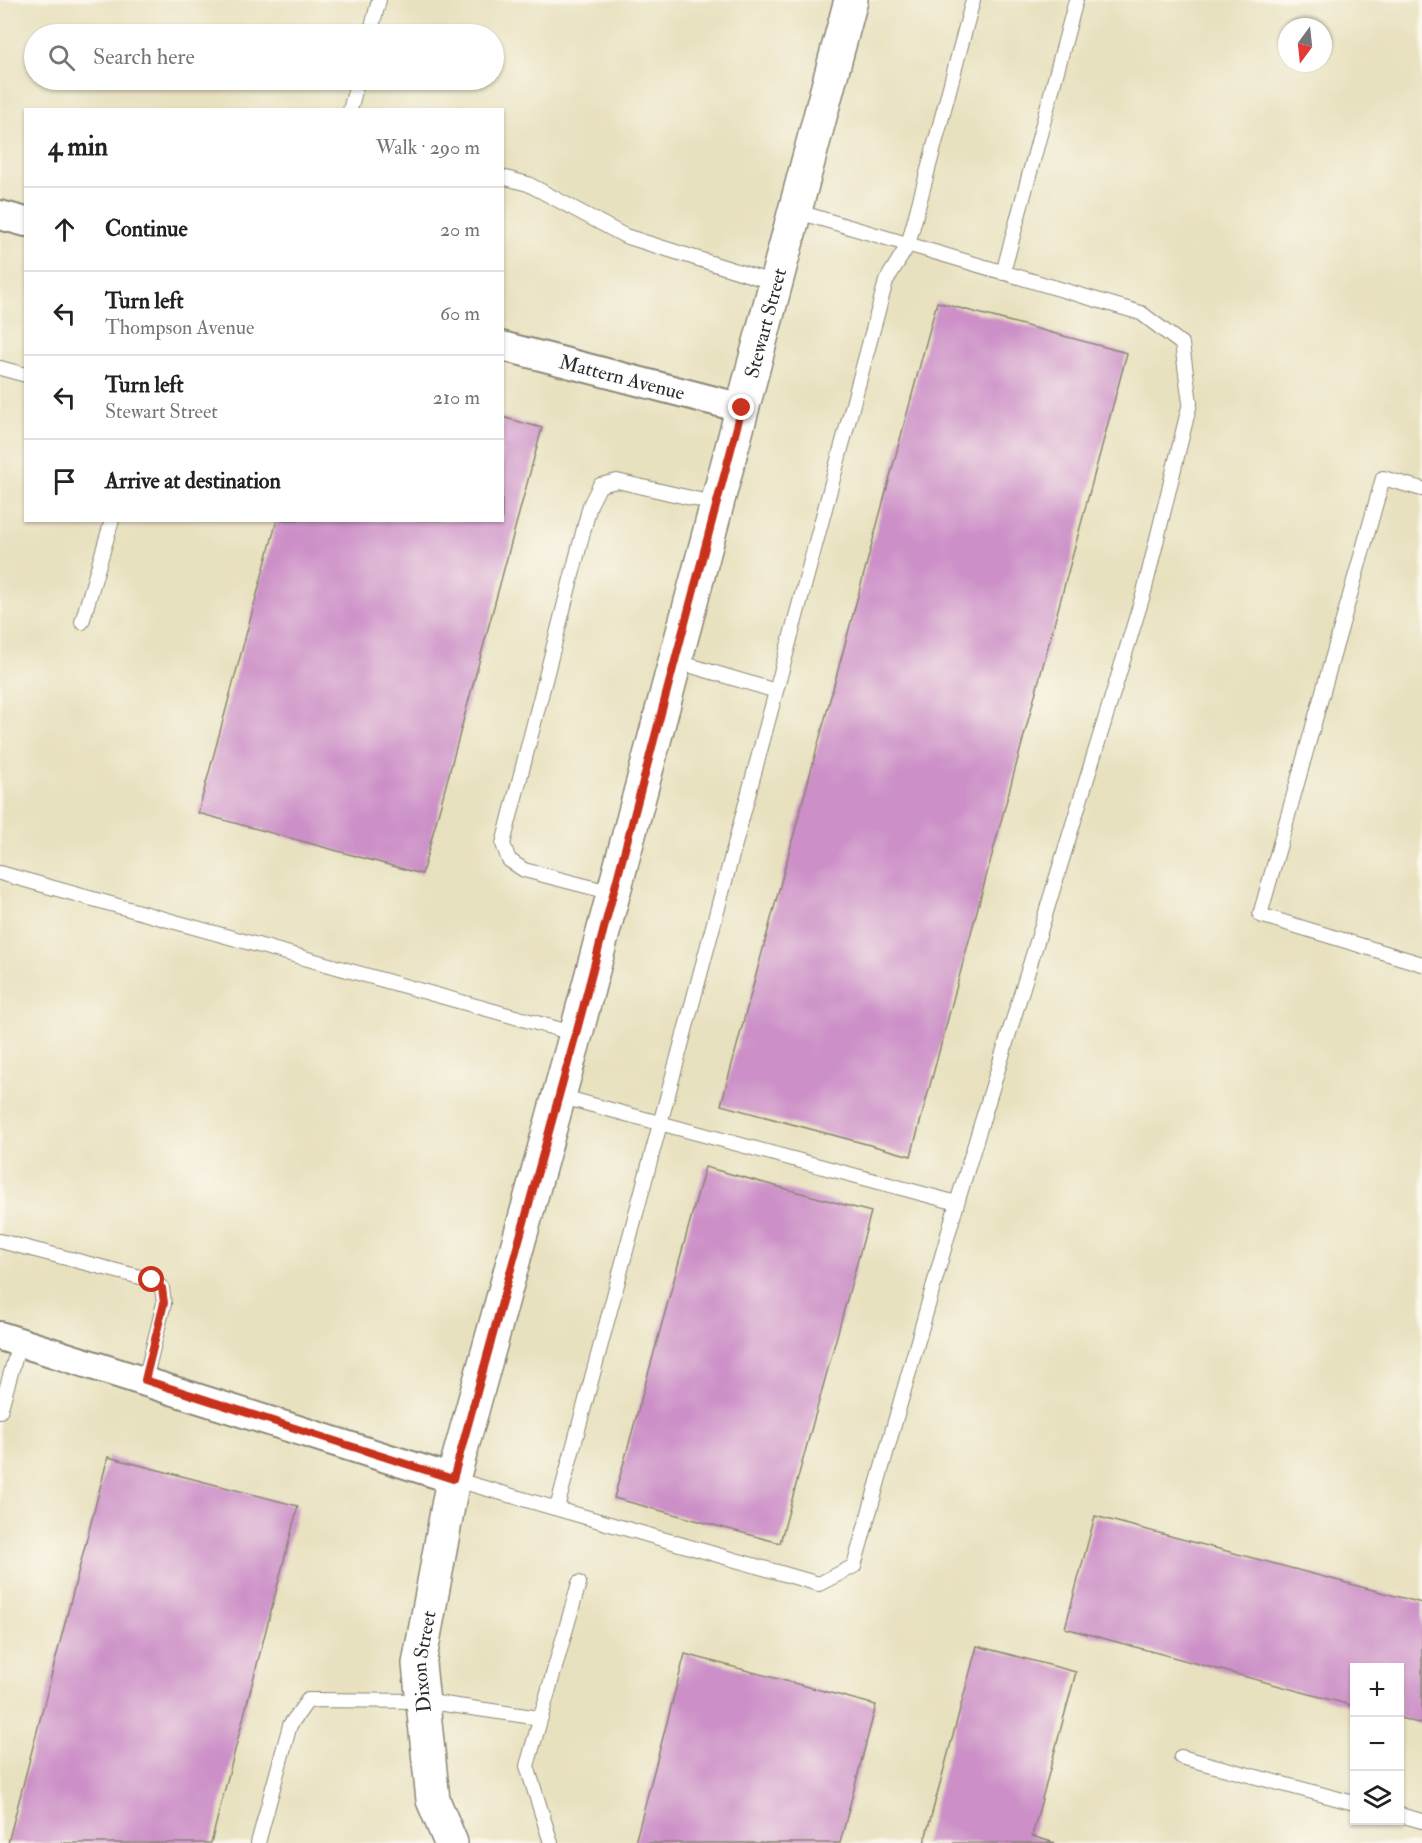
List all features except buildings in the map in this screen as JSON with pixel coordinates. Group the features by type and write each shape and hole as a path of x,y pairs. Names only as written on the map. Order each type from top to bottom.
{"street":[{"name":"Stewart Street","path":"453,1479 576,1034 851,0"},
{"path":"0,215 24,221"},
{"name":"Mattern Avenue","path":"504,347 742,408"},
{"path":"10,1339 453,1479"},
{"name":"Dixon Street","path":"451,1843 433,1800 419,1664 453,1479"}],"lane":[{"path":"372,24 379,0"},
{"path":"557,1508 886,281 908,245 973,0"},
{"path":"1003,273 1076,0"},
{"path":"351,108 355,90"},
{"path":"504,178 528,184 625,236 775,283"},
{"path":"453,1479 819,1584 854,1566 957,1203 1144,592 1190,403 1182,344 1141,314 795,211"},
{"path":"0,368 24,374"},
{"path":"1422,489 1383,478 1260,915 1422,964"},
{"path":"613,893 524,870 509,860 503,844 590,505 600,485 617,481 717,504"},
{"path":"82,622 110,522"},
{"path":"674,661 776,691"},
{"path":"0,873 576,1034"},
{"path":"558,1096 957,1203"},
{"path":"0,1241 152,1280 162,1288 164,1303 145,1380"},
{"path":"0,1411 10,1339"},
{"path":"551,1843 527,1766 579,1583"},
{"path":"258,1843 290,1725 308,1700 423,1701 540,1719"},
{"path":"1181,1757 1350,1802"},
{"path":"1404,1816 1422,1821"}],"route":[{"path":"152,1280 162,1288 164,1303 145,1380 453,1479 576,1034 742,408"}]}
